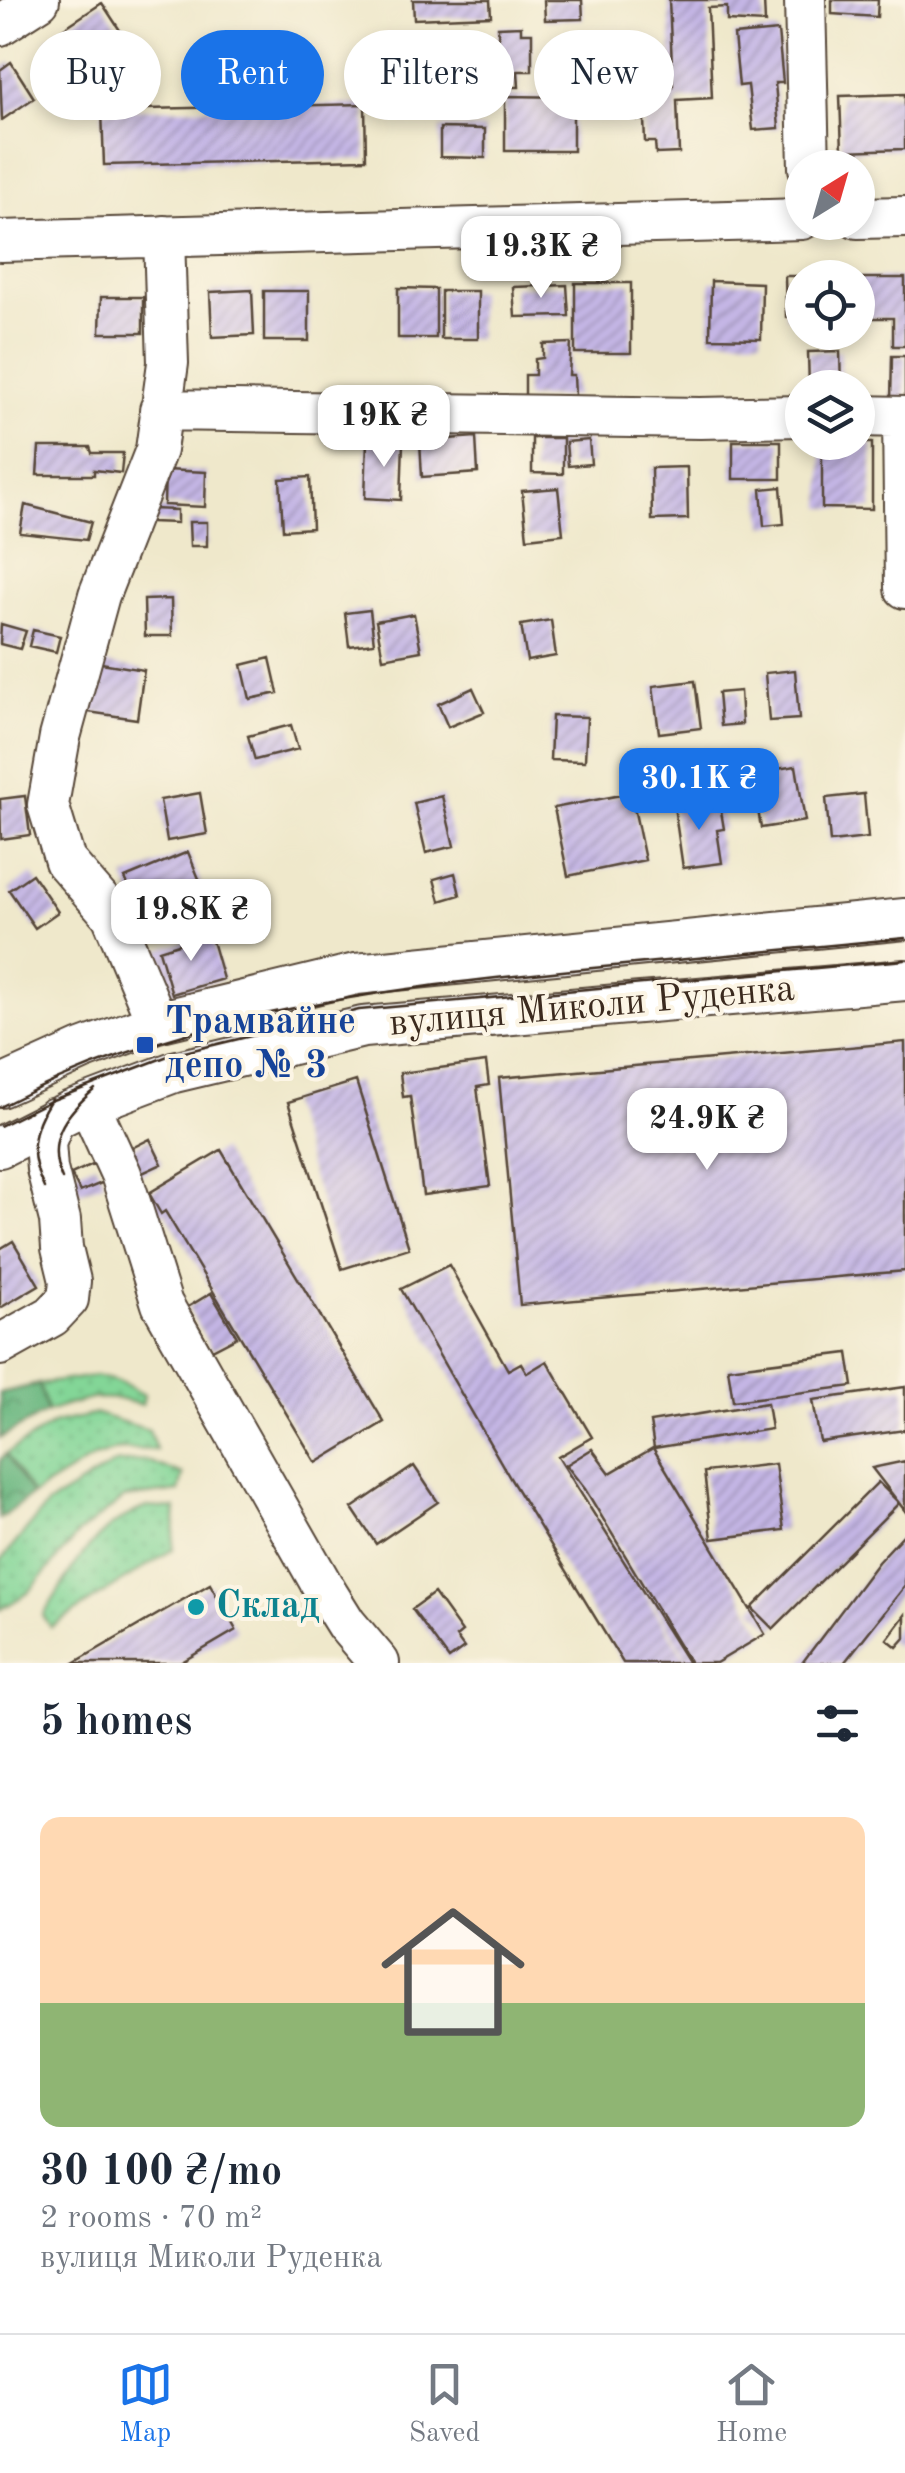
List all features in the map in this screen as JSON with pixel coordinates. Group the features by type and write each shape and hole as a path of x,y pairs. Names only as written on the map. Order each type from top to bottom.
{"street":[{"path":"0,26 39,0"},
{"path":"805,0 809,150"},
{"path":"875,218 905,217"},
{"path":"0,241 785,220"},
{"path":"157,1022 112,915 64,861 48,804 60,737 99,596 156,450 168,363 164,236"},
{"path":"160,410 785,416"},
{"path":"875,416 904,417 904,588"},
{"name":"вулиця Миколи Руденка","path":"0,1087 157,1022 356,974 905,918"},
{"name":"вулиця Миколи Руденка","path":"0,1147 72,1111 174,1072 364,1027 905,980"},
{"path":"0,1345 52,1316 68,1299 70,1281 45,1142 72,1111 121,1174 162,1304 326,1592 346,1624 379,1663"}],"green space":[{"path":"95,1376 123,1383 144,1395 142,1405 94,1399 47,1412 39,1384"},
{"path":"39,1384 47,1412 0,1438 0,1393"},
{"path":"97,1414 149,1430 156,1450 118,1449 94,1457 32,1495 6,1454 55,1423"},
{"path":"6,1454 32,1495 0,1519 0,1460"},
{"path":"145,1460 183,1475 179,1491 124,1498 77,1535 29,1592 0,1610 0,1562 47,1505 115,1463"},
{"path":"147,1507 176,1509 173,1549 51,1627 43,1616 86,1551 112,1526"}],"building":[{"path":"413,0 490,0 491,16 414,19"},
{"path":"544,0 582,0 583,19 545,20"},
{"path":"669,0 764,0 765,23 727,21 727,7 708,8 712,98 677,100 679,153 656,154 655,142 645,142 644,120 674,120 674,30 670,30"},
{"path":"832,0 878,0 877,17 832,14"},
{"path":"102,3 120,30 61,30"},
{"path":"521,26 521,33 532,33 532,71 518,71 519,87 514,87 514,30 498,27"},
{"path":"778,31 783,83 775,83 779,128 753,130 748,85 739,86 734,35"},
{"path":"11,62 30,92 30,101 2,120 0,70"},
{"path":"905,94 905,149 842,150 840,96"},
{"path":"514,96 534,96 534,120 573,120 573,151 505,151 505,120 514,120"},
{"path":"344,104 344,120 365,120 366,159 104,165 102,120 161,120 161,109 181,108 181,120 324,120 324,105"},
{"path":"440,128 485,129 485,158 440,157"},
{"path":"875,278 905,278 905,346 893,346 893,318 875,318"},
{"path":"711,281 762,283 761,339 710,338"},
{"path":"575,283 631,283 631,353 575,353"},
{"path":"567,285 569,316 515,317 513,287"},
{"path":"398,288 436,289 436,338 398,338"},
{"path":"252,290 254,335 212,337 210,292"},
{"path":"264,291 309,291 309,341 264,341"},
{"path":"441,291 478,291 478,339 441,339"},
{"path":"101,297 143,297 143,333 100,333"},
{"path":"571,343 569,375 574,375 575,396 525,398 525,375 535,375 535,359 543,358 543,344"},
{"path":"840,351 841,370 808,370 808,352"},
{"path":"892,356 905,356 905,400 891,400"},
{"path":"476,437 478,473 422,477 420,441"},
{"path":"532,438 563,438 563,474 532,473"},
{"path":"367,440 403,442 401,500 365,498"},
{"path":"589,440 591,464 568,466 566,442"},
{"path":"733,441 781,441 781,479 733,479"},
{"path":"39,447 90,447 92,453 123,453 121,473 94,470 94,475 37,475"},
{"path":"822,460 872,460 872,509 822,508"},
{"path":"687,467 688,519 652,520 651,468"},
{"path":"165,470 206,472 205,507 164,505"},
{"path":"310,477 312,528 283,530 280,479"},
{"path":"781,487 784,524 764,526 761,489"},
{"path":"558,488 563,534 527,538 522,491"},
{"path":"25,505 91,522 86,540 20,533"},
{"path":"151,509 177,510 177,523 150,522"},
{"path":"189,522 207,522 207,546 190,546"},
{"path":"171,599 172,636 145,636 144,600"},
{"path":"370,610 374,643 349,646 345,613"},
{"path":"414,614 421,651 383,658 376,621"},
{"path":"551,620 556,656 527,661 521,625"},
{"path":"1,624 26,631 20,649 0,644"},
{"path":"33,630 60,636 56,652 29,646"},
{"path":"270,658 278,693 250,699 242,665"},
{"path":"95,662 144,670 137,719 88,712"},
{"path":"795,670 799,719 769,721 765,673"},
{"path":"695,681 701,728 659,733 653,686"},
{"path":"473,688 484,712 448,727 438,704"},
{"path":"740,691 742,724 721,726 718,693"},
{"path":"552,716 587,717 585,761 550,760"},
{"path":"291,725 298,749 255,760 248,736"},
{"path":"796,766 805,821 761,828 752,773"},
{"path":"200,793 207,834 167,841 160,800"},
{"path":"631,793 645,860 568,876 554,808"},
{"path":"864,794 868,838 830,842 826,798"},
{"path":"25,796 30,835 1,839 0,799"},
{"path":"442,796 454,846 426,853 414,803"},
{"path":"719,799 724,829 717,830 722,863 683,868 674,806"},
{"path":"188,852 202,886 140,912 125,878"},
{"path":"455,873 460,895 440,901 434,879"},
{"path":"32,874 58,912 35,928 9,890"},
{"path":"210,934 223,979 172,994 159,950"},
{"path":"905,1042 905,1271 520,1305 499,1078"},
{"path":"486,1062 489,1085 477,1087 490,1186 423,1195 410,1096 403,1097 400,1073"},
{"path":"356,1081 409,1248 342,1269 288,1102"},
{"path":"150,1139 162,1164 138,1175 126,1151"},
{"path":"221,1150 384,1422 316,1463 165,1211 161,1214 149,1193"},
{"path":"95,1163 104,1182 80,1192 71,1174"},
{"path":"13,1241 39,1285 0,1308 0,1249"},
{"path":"449,1265 508,1370 521,1363 527,1373 547,1361 592,1437 558,1457 688,1663 623,1663 510,1478 401,1289"},
{"path":"211,1293 237,1337 212,1350 188,1307"},
{"path":"848,1353 853,1386 733,1401 728,1368"},
{"path":"905,1387 905,1430 820,1442 813,1400"},
{"path":"767,1403 771,1429 654,1448 650,1422"},
{"path":"653,1448 765,1634 716,1663 690,1663 585,1489 566,1465 592,1449 610,1473"},
{"path":"905,1461 905,1511 872,1468"},
{"path":"775,1464 784,1530 712,1539 704,1472"},
{"path":"414,1466 438,1502 376,1544 352,1508"},
{"path":"878,1482 899,1503 773,1629 752,1608"},
{"path":"905,1533 905,1586 844,1663 802,1663 878,1562"},
{"name":"Склад","path":"210,1584 236,1630 180,1663 74,1663"},
{"path":"434,1593 462,1632 456,1637 464,1648 449,1659 412,1609"},
{"path":"905,1615 905,1638 897,1647 887,1639"}],"tram line":[{"path":"0,1107 67,1075 136,1049 279,1011 498,978 905,938"},
{"path":"0,1126 50,1101 168,1056 359,1010 905,960"},
{"path":"62,1179 56,1152 61,1129 95,1089"},
{"path":"44,1188 34,1142 39,1121 51,1099"}],"place":[{"name":"Трамвайне депо № 3","path":"145,1045"},
{"name":"Склад","path":"196,1607"}]}
